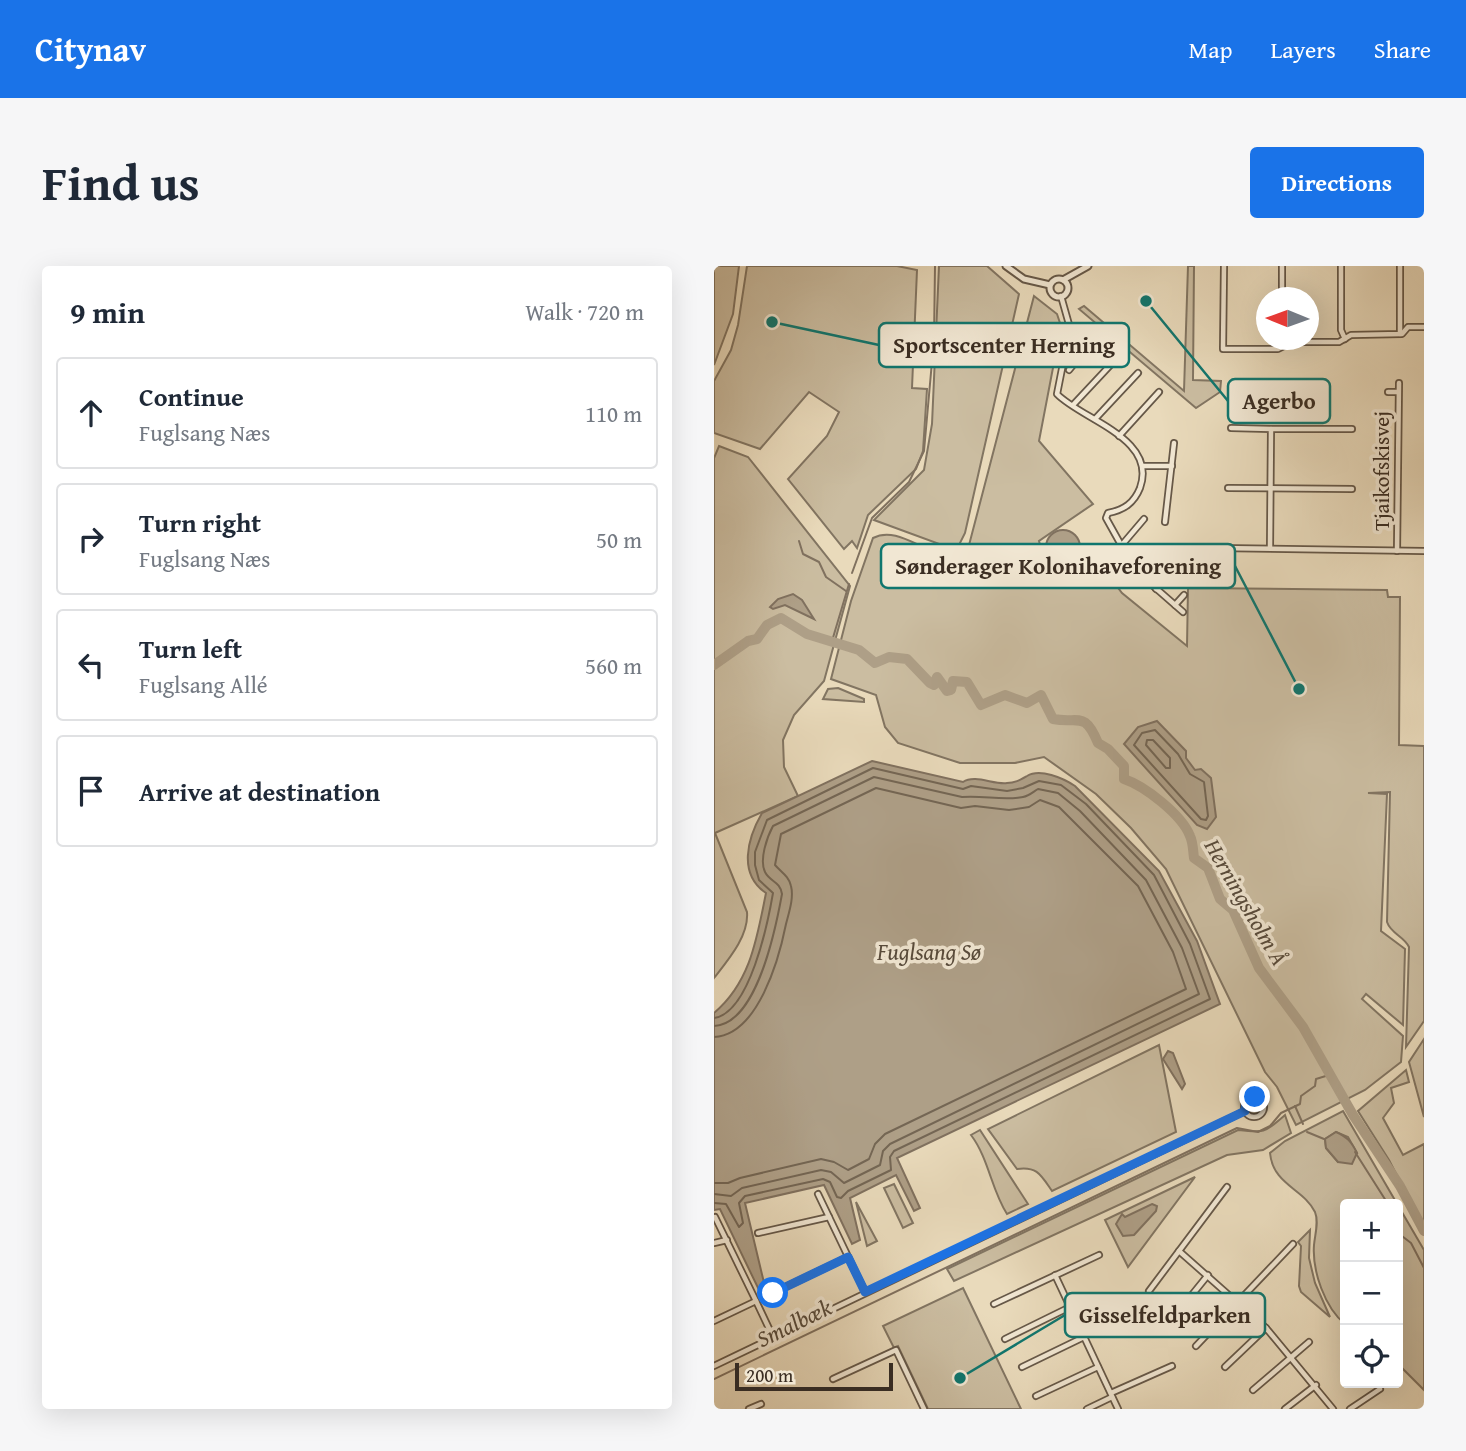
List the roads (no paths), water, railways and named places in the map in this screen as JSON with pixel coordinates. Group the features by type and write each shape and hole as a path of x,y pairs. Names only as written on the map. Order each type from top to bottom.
{"street":[{"path":"1006,266 1032,282 1050,285"},
{"path":"1050,285 1056,279 1063,280 1088,266"},
{"path":"1224,266 1223,349 1256,349"},
{"path":"1282,266 1282,287"},
{"path":"1341,266 1340,330 1345,339"},
{"path":"1400,334 1401,266"},
{"path":"1061,296 1068,289 1063,280"},
{"path":"1030,290 1032,282"},
{"path":"1050,285 1052,294 1061,296"},
{"path":"1061,296 1070,328 1057,394 1118,436 1135,452 1142,466 1142,484 1136,497 1125,508 1106,515 1135,570 1183,612"},
{"path":"1319,342 1339,342 1351,335 1400,334 1408,327 1424,327"},
{"path":"1069,370 1093,341"},
{"path":"1067,347 1082,354"},
{"path":"1073,405 1117,358"},
{"path":"1095,419 1138,373"},
{"name":"Tjaikofskisvej","path":"1397,551 1399,383"},
{"name":"Tjaikofskisvej","path":"1388,392 1398,392"},
{"path":"1118,436 1159,393"},
{"path":"1231,428 1352,429"},
{"path":"1270,548 1271,429"},
{"path":"1165,522 1174,443"},
{"path":"1142,466 1172,466"},
{"path":"1228,488 1352,489"},
{"path":"1121,546 1144,519"},
{"path":"1219,548 1424,551"},
{"path":"1156,589 1185,555"},
{"path":"1175,605 1184,595"},
{"path":"1255,1097 1262,1101 1263,1109 1258,1115 1252,1116 1245,1111 1248,1099 1255,1097"},
{"path":"714,1366 1245,1111"},
{"path":"1149,1291 1227,1187"},
{"path":"818,1194 865,1292"},
{"path":"715,1217 773,1337"},
{"path":"758,1233 829,1217"},
{"path":"714,1243 727,1240"},
{"path":"1196,1346 1293,1244"},
{"path":"1179,1251 1266,1328 1316,1385 1333,1409"},
{"path":"993,1304 1098,1255"},
{"path":"773,1293 848,1257"},
{"path":"1055,1275 1118,1409"},
{"path":"1170,1322 1208,1275"},
{"path":"714,1321 756,1301"},
{"path":"1005,1339 1070,1307"},
{"path":"1022,1367 1129,1313"},
{"path":"1225,1367 1266,1328"},
{"path":"1252,1390 1309,1342"},
{"path":"832,1379 896,1350 924,1409"},
{"path":"1087,1409 1172,1366"},
{"path":"1037,1396 1098,1367"},
{"path":"1285,1409 1316,1385"},
{"path":"1350,1409 1380,1389"},
{"path":"750,1409 761,1404"}],"water":[{"path":"1063,530 1075,535 1080,547 1075,559 1063,564 1051,559 1046,547 1051,535"},
{"path":"793,594 802,600 814,619 785,605 773,609 770,607 778,599"},
{"path":"1157,721 1186,751 1186,758 1195,770 1201,769 1211,778 1216,817 1207,829 1197,825 1124,744 1138,727"},
{"name":"Fuglsang Sø","path":"872,761 963,782 979,779 1010,783 1038,773 1058,777 1075,786 1159,871 1197,941 1220,1004 897,1158 920,1208 914,1211 896,1175 850,1198 860,1240 852,1244 824,1185 745,1203 765,1287 759,1290 720,1209 714,1210 714,1013 736,987 751,958 766,893 751,876 748,866 749,845 762,813"},
{"path":"1168,1051 1173,1053 1185,1084 1182,1089 1163,1059"},
{"path":"1336,1132 1353,1145 1357,1153 1352,1164 1338,1162 1326,1148 1325,1139"},
{"path":"1152,1204 1157,1206 1156,1211 1134,1235 1123,1236 1116,1224 1122,1214 1125,1217"}],"waterway":[{"path":"852,573 872,518 909,482 924,451 934,339 935,266"},
{"path":"799,541 803,554 819,562 826,577 846,591"},
{"path":"832,641 849,584"},
{"name":"Herningsholm Å","path":"714,665 748,641 757,639 767,625 781,618 807,634 859,650 875,663 889,657 907,659 930,683 934,685 937,677 947,691 951,690 953,681 967,682 981,705 1005,695 1027,703 1041,695 1053,719 1084,722 1098,743 1108,749 1124,766 1124,779 1162,802 1186,828 1192,841 1194,858 1208,868 1220,899 1233,910 1259,968 1303,1027 1353,1115 1400,1186 1424,1231"},
{"name":"Smalbæk","path":"714,1379 1237,1128 1258,1132 1270,1126 1281,1113 1300,1104 1301,1096 1315,1086 1316,1079 1329,1075"},
{"path":"1295,1106 1303,1124"},
{"path":"1307,1132 1324,1139"},
{"path":"1355,1152 1385,1199"},
{"path":"1403,1237 1411,1243 1424,1268"}],"place":[{"name":"Agerbo","path":"1146,301"},
{"name":"Sportscenter Herning","path":"772,322"},
{"name":"Sønderager Kolonihaveforening","path":"1299,689"},
{"name":"Gisselfeldparken","path":"960,1378"}]}
